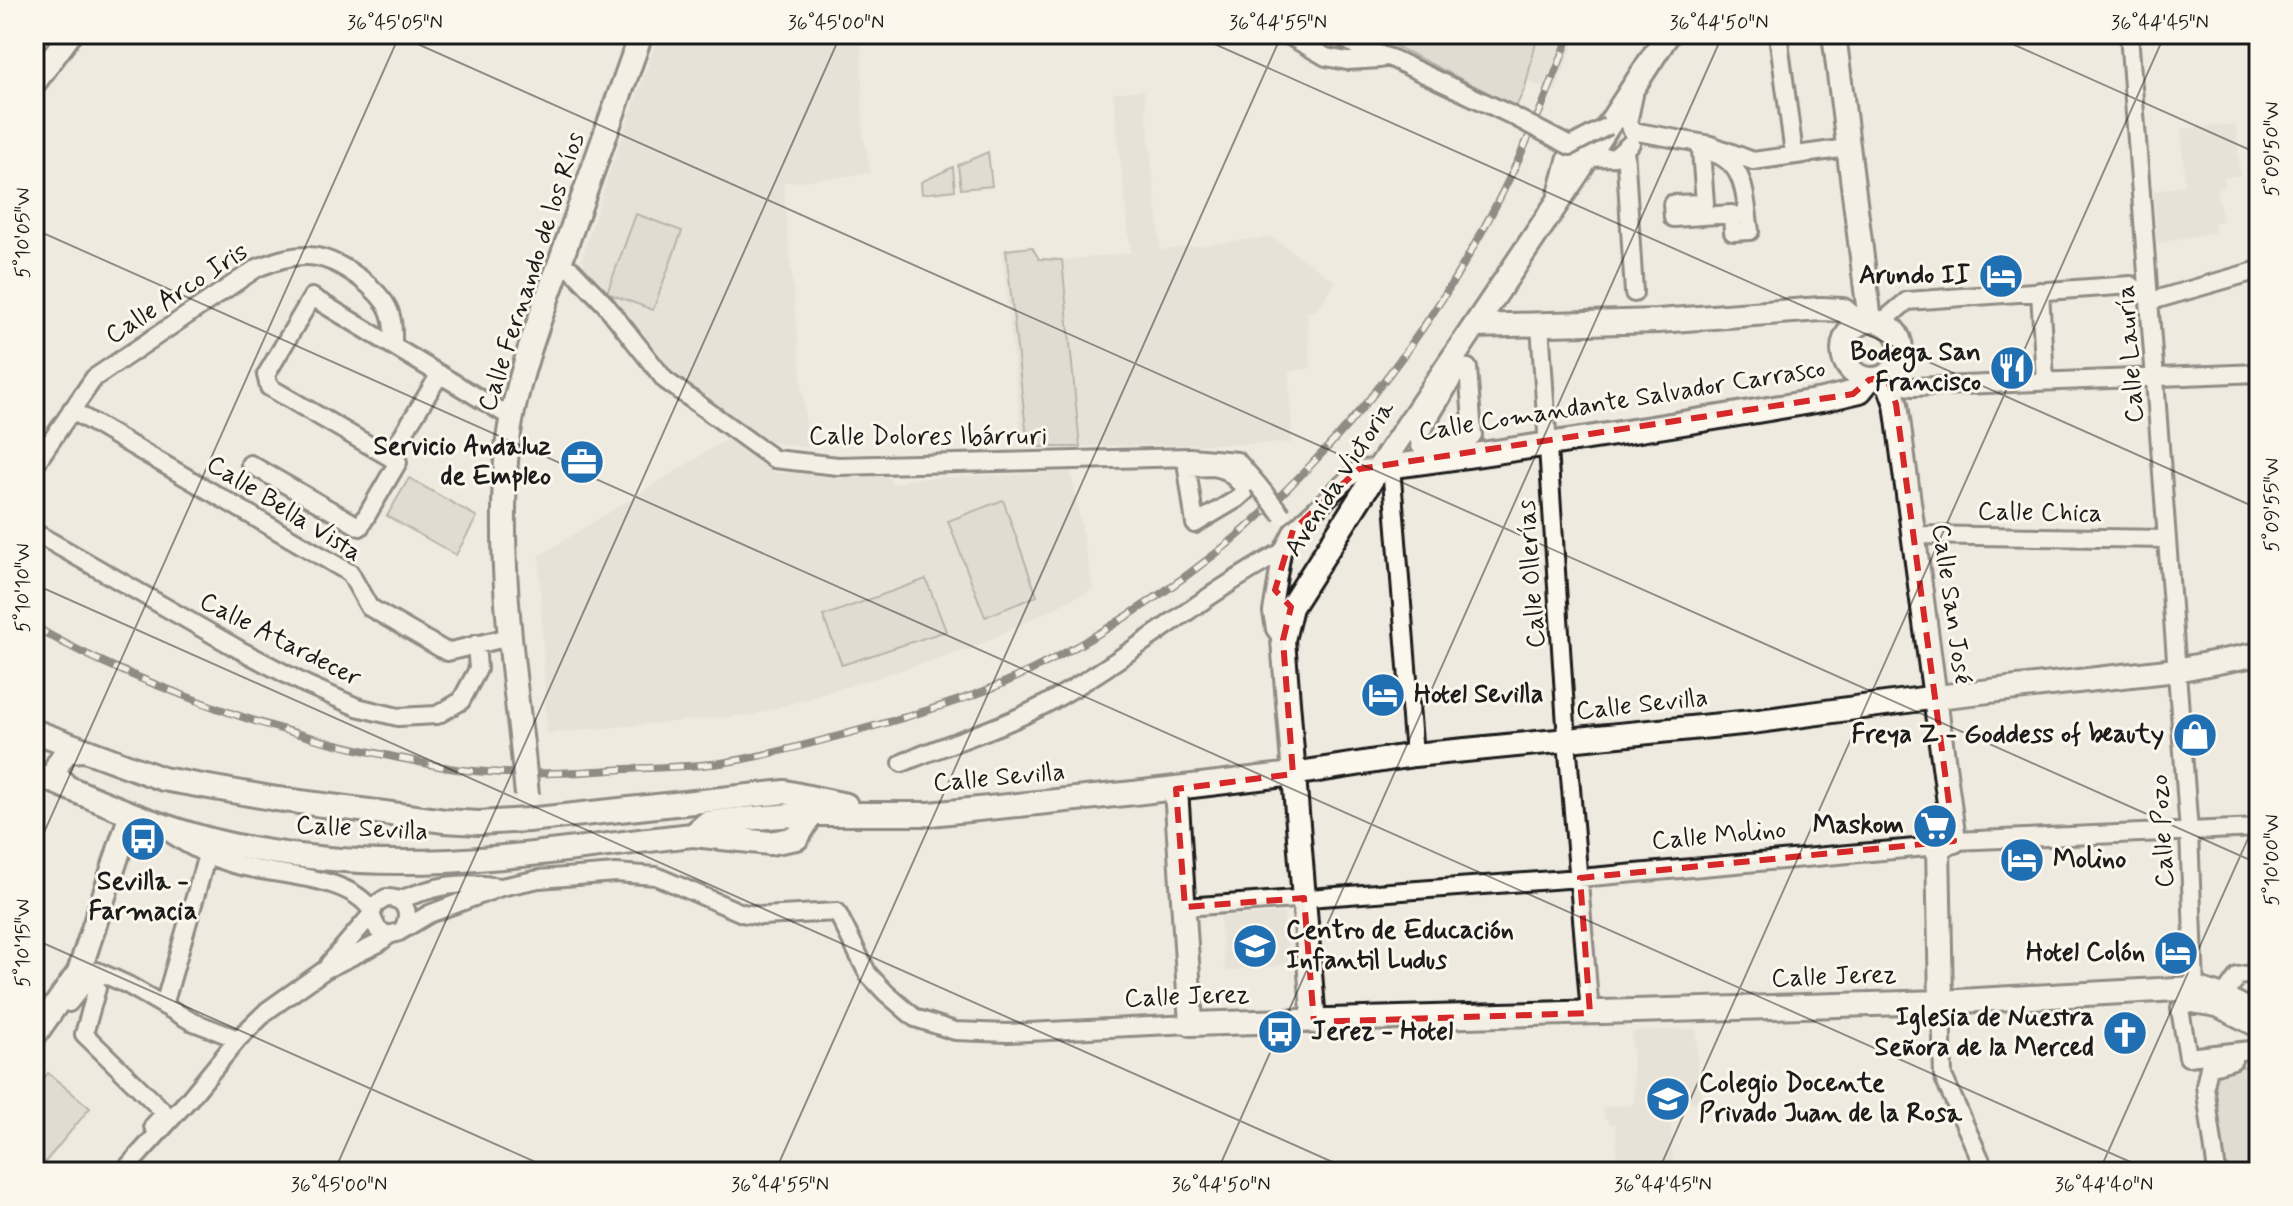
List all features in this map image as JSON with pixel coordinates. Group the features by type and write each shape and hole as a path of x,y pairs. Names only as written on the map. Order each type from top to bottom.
{"main road":[{"path":"34,83 70,34"},
{"name":"Calle Fernando de los Ríos","path":"528,820 504,566 507,449 512,418 540,318 641,34"},
{"name":"Avenida Victoria","path":"1314,1022 1283,640 1291,607 1553,210 1579,152 1608,126 1668,34"},
{"path":"1834,34 1871,322"},
{"path":"1475,326 1658,321 1832,309 1847,312 1871,322 1897,333 1902,351 1900,360 1882,377 1852,372 1843,355 1846,337 1871,322"},
{"name":"Calle Comandante Salvador Carrasco","path":"1385,467 1473,453 1547,446 1853,394 1882,377"},
{"name":"Calle San José","path":"1882,377 1896,404 1937,697 1946,844 1941,1002"},
{"name":"Calle Sevilla","path":"34,773 131,814 249,848 312,857 395,862 444,861 693,835 742,841 784,841 797,838 805,829 807,814 930,814 1176,789 1414,755 1752,722 2176,670 2259,654"},
{"path":"34,732 42,749 34,761"},
{"name":"Calle Sevilla","path":"34,732 163,779 277,799 445,821 479,823 528,820 792,793 887,815"},
{"path":"67,787 56,776 57,766 66,751 84,750"},
{"path":"1176,789 1191,1024"},
{"path":"771,795 795,798 807,814"},
{"path":"39,1029 79,972 131,814"},
{"path":"2195,988 2223,997 2259,1016"},
{"name":"Calle Jerez","path":"1191,1024 1941,1002 2195,988"}],"street":[{"path":"1286,34 1326,57 1347,61 1393,59"},
{"path":"1337,34 1358,47 1393,59 1509,114 1579,152 1615,157 1641,134"},
{"path":"1778,34 1794,154"},
{"name":"Calle Lauría","path":"2129,34 2157,379 2176,670"},
{"path":"1641,77 1630,105 1628,123 1632,131 1711,145 1753,161 1847,148"},
{"path":"1625,148 1634,293"},
{"path":"1701,150 1720,155 1739,173 1750,231 1733,232 1732,214 1673,218 1672,204 1705,203 1701,150"},
{"name":"Calle Arco Iris","path":"34,466 94,378 257,268 281,258 307,255 326,258 365,284 386,304 394,325 393,346"},
{"name":"Calle Dolores Ibárruri","path":"559,264 572,270 605,304 665,380 774,459 838,466 1190,457 1237,461 1293,530"},
{"path":"1871,322 1907,301 2040,291 2131,285 2151,301 2259,270"},
{"path":"2040,291 2045,381"},
{"path":"250,464 360,527 398,462 269,387 266,375 312,297 512,418"},
{"name":"Calle Ollerías","path":"1540,324 1567,741 1590,1013"},
{"path":"1460,367 1468,368 1473,435 1467,440 1420,446 1418,437 1460,367"},
{"path":"1882,377 1913,387 2259,373"},
{"path":"389,457 440,374"},
{"name":"Calle Bella Vista","path":"71,410 350,573 369,607 447,652 509,637"},
{"path":"1283,640 1275,629 1272,612 1282,552 1293,530 1359,469 1385,467 1414,755"},
{"name":"Calle Atardecer","path":"34,532 248,654 357,707 398,717 437,715 461,701 478,669 476,644"},
{"name":"Calle Chica","path":"1913,535 2167,539"},
{"path":"902,763 1042,706 1142,645 1282,552"},
{"path":"1275,590 1291,607"},
{"name":"Calle Pozo","path":"2176,670 2189,832 2195,988"},
{"path":"123,1172 238,1039 268,1010 326,969 371,913 379,901 399,900 408,913 396,932 378,930 371,913 364,898 322,882 235,865 207,855 182,842 154,821"},
{"name":"Calle Molino","path":"1185,907 1580,878 1946,844 2259,828"},
{"path":"164,1005 207,855"},
{"name":"Calle Jerez","path":"326,969 429,914 501,887 539,879 616,873 656,876 742,913 762,916 837,912 868,974 886,993 915,1018 955,1031 1008,1033 1191,1024"},
{"name":"Calle Jerez","path":"399,900 432,887 470,882 501,887"},
{"path":"343,889 354,905 353,934"},
{"path":"79,972 97,971 191,1021 238,1039"},
{"path":"2223,997 2238,976 2259,973"},
{"path":"34,1049 85,983 97,988 84,1034 165,1113 112,1172"},
{"path":"34,999 39,1029"},
{"path":"1941,1002 1943,1076 1986,1172"},
{"path":"2259,1029 2217,1008 2186,1003 2180,1009 2188,1057 2259,1049"},
{"path":"2217,1172 2205,1086 2209,1067 2227,1060 2259,1059"}],"highlighted area":[{"path":"1886,376 1896,404 1954,841 1580,878 1590,1013 1314,1022 1304,898 1185,907 1176,789 1293,774 1283,640 1291,607 1275,590 1293,530 1359,469 1853,394 1869,380"}],"shaded area":[{"path":"659,34 861,34 863,135 871,173 783,183 808,448 768,441 669,372 585,267 582,258 607,179"},
{"path":"1369,34 1578,34 1555,92 1527,81 1516,107"},
{"path":"1372,34 1538,34 1525,88 1516,107"},
{"path":"1144,90 1161,250 1271,237 1336,282 1316,311 1307,312 1311,368 1289,372 1292,443 1023,447 1002,251 1032,247 1034,255 1044,262 1131,253 1113,93"},
{"path":"2236,124 2240,175 2224,178 2225,186 2216,189 2223,220 2214,223 2215,232 2157,243 2153,192 2185,185 2181,129"},
{"path":"988,152 992,186 961,189 958,165"},
{"path":"953,167 955,190 922,194 921,182"},
{"path":"636,214 682,231 653,310 607,293"},
{"path":"1032,247 1039,259 1062,260 1080,447 1028,447 1006,250"},
{"path":"729,438 776,473 887,474 892,484 909,479 1071,472 1093,589 970,649 754,715 547,733 539,556"},
{"path":"409,478 477,517 456,555 387,516"},
{"path":"1003,500 1037,596 985,617 948,521"},
{"path":"926,579 946,631 842,665 823,616"},
{"name":"Centro de Educación Infantil Ludus","path":"1284,913 1288,964 1225,971 1220,917"},
{"name":"Colegio Docente Privado Juan de la Rosa","path":"1696,1029 1698,1079 1703,1101 1670,1103 1673,1172 1617,1172 1616,1124 1604,1119 1603,1108 1634,1104 1632,1031"},
{"path":"2259,1066 2259,1172 2225,1172 2214,1081 2228,1069"},
{"path":"48,1073 90,1108 34,1172 34,1090"}],"railway":[{"path":"34,626 124,672 261,723 371,752 448,768 485,772 566,773 721,763 782,751 860,730 987,690 1076,647 1190,573 1262,514 1350,422 1391,372 1462,267 1521,154 1570,34"}],"place":[{"name":"Arundo II","path":"2001,276"},
{"name":"Bodega San Francisco","path":"2012,368"},
{"name":"Servicio Andaluz de Empleo","path":"582,462"},
{"name":"Hotel Sevilla","path":"1383,695"},
{"name":"Freya Z - Goddess of beauty","path":"2195,735"},
{"name":"Maskom","path":"1935,826"},
{"name":"Sevilla - Farmacia","path":"143,839"},
{"name":"Molino","path":"2022,860"},
{"name":"Centro de Educación Infantil Ludus","path":"1255,946"},
{"name":"Hotel Colón","path":"2176,953"},
{"name":"Jerez - Hotel","path":"1280,1032"},
{"name":"Iglesia de Nuestra Señora de la Merced","path":"2125,1033"},
{"name":"Colegio Docente Privado Juan de la Rosa","path":"1668,1099"}]}
